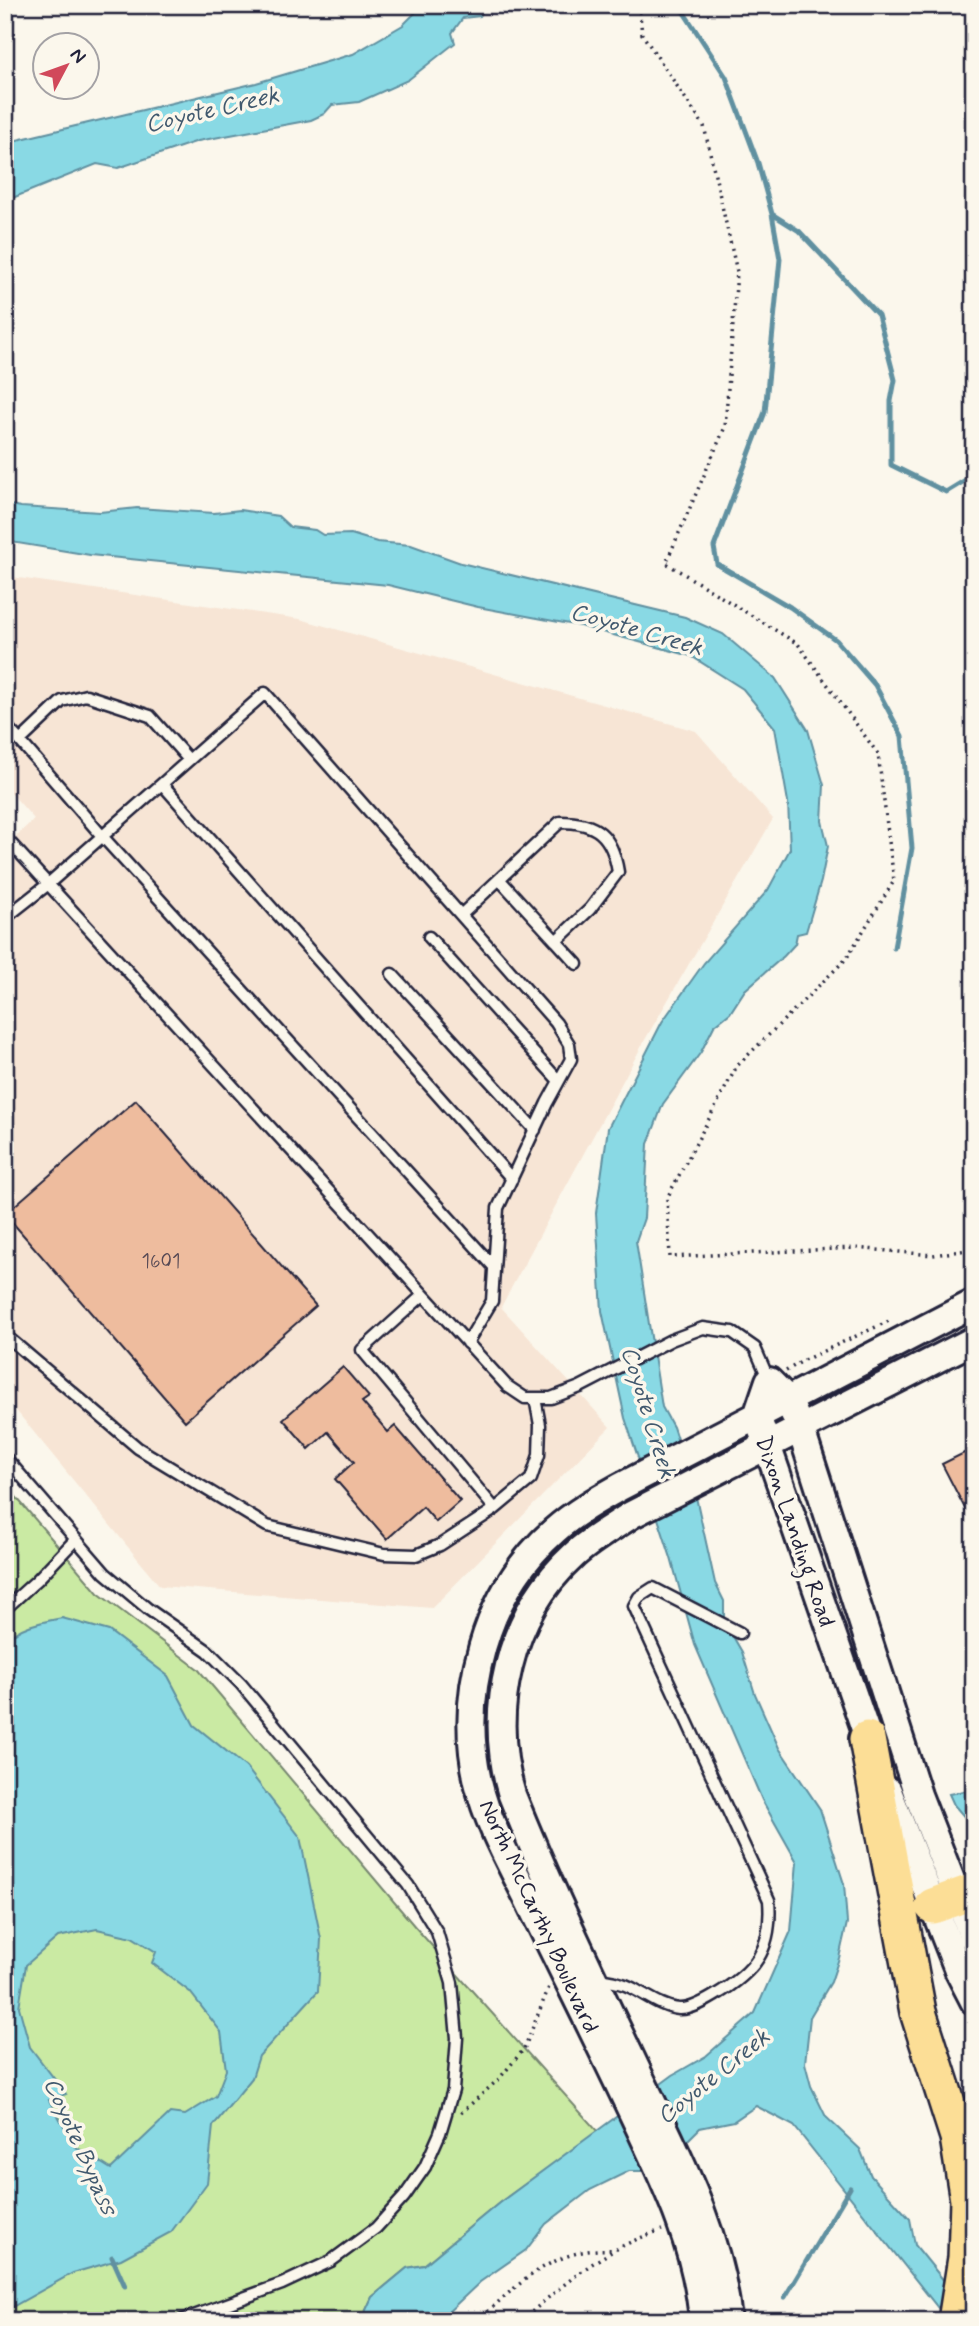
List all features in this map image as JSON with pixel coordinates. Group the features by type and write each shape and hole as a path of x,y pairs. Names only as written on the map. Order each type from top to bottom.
{"highway":[{"path":"867,1739 918,2012 958,2137 968,2200 966,2258 956,2321"}],"main road":[{"name":"North McCarthy Boulevard","path":"592,1993 565,1972 496,1833 485,1804 472,1746 472,1712 480,1652 503,1597 543,1542 573,1516 620,1488 974,1303"},
{"name":"North McCarthy Boulevard","path":"703,2321 692,2253 679,2205 506,1776 501,1743 504,1686 518,1636 537,1601 559,1571 592,1541 631,1515 974,1340"},
{"name":"Dixon Landing Road","path":"974,1938 955,1898 867,1739 757,1416 769,1381 788,1401 800,1427 918,1795 955,1898 959,1972 974,2001"},
{"path":"485,1804 512,1795"},
{"name":"North McCarthy Boulevard","path":"679,2205 714,2248 728,2321"}],"lane":[{"path":"5,918 47,885 265,693 556,1023 569,1044 571,1059 498,1208 492,1301 467,1343"},
{"path":"20,741 62,701 86,695 150,716 189,761"},
{"path":"5,725 102,836 494,1267"},
{"path":"162,784 512,1179"},
{"path":"461,915 560,821 579,822 603,832 615,854 618,872 590,909 556,941"},
{"path":"5,837 507,1386 526,1398 551,1398 580,1387 671,1340 703,1328 732,1332 755,1348 769,1381"},
{"path":"500,880 577,964"},
{"path":"429,937 559,1081"},
{"path":"392,974 534,1130"},
{"path":"423,1295 362,1350 495,1509"},
{"path":"5,1335 138,1448 267,1526 384,1554 416,1555 440,1545 495,1509 531,1479 539,1455 540,1425 535,1398"},
{"path":"5,1457 105,1573 208,1651 241,1684 408,1885 437,1932 452,1983 457,2038 453,2090 440,2133 425,2167 404,2197 376,2228 331,2261 282,2284 180,2321"},
{"path":"5,1609 76,1539"},
{"path":"592,1993 628,1985 649,1998 676,2009 687,2009 735,1984 752,1969 762,1951 768,1933 769,1900 634,1606 639,1597 653,1588 740,1633"}],"path":[{"path":"639,5 642,34 704,126 737,272 725,427 666,564 798,644 878,754 894,881 846,960 737,1066 667,1198 670,1257 855,1248 933,1255 974,1249"},
{"path":"769,1381 804,1360 899,1316"},
{"path":"440,2133 499,2080 524,2049 551,1982 565,1972"},
{"path":"521,2321 576,2274 632,2241 679,2205"},
{"path":"477,2321 545,2266 572,2253 598,2249 614,2250"}],"shaded area":[{"path":"5,576 300,619 696,731 773,819 646,1038 501,1307 610,1427 432,1608 160,1586 5,1397 5,847 34,819 5,786"}],"green space":[{"path":"5,1484 98,1593 198,1669 416,1928 598,2132 499,2203 424,2265 407,2268 372,2297 361,2321 5,2321"}],"water":[{"name":"Coyote Creek","path":"423,5 486,5 480,16 463,18 452,33 455,43 408,80 359,102 332,105 324,114 311,120 198,141 118,168 97,164 5,201 5,147 17,140 256,83 353,54 403,25"},
{"name":"Coyote Creek","path":"5,504 100,512 137,508 214,513 240,510 278,516 290,527 315,530 323,535 351,534 377,542 411,545 461,563 685,617 723,634 775,678 808,730 824,785 822,821 828,846 806,932 797,934 795,944 745,990 730,1013 714,1026 701,1052 663,1104 648,1144 644,1218 636,1241 662,1407 673,1427 696,1497 715,1583 724,1601 724,1621 742,1652 755,1694 779,1748 820,1809 844,1884 847,1923 839,1958 831,1982 810,2017 805,2063 811,2086 826,2117 860,2149 871,2176 910,2219 915,2245 949,2287 942,2313 794,2126 756,2106 734,2121 700,2128 663,2165 647,2171 629,2171 590,2190 546,2224 526,2250 480,2282 444,2316 434,2321 361,2321 372,2297 407,2268 424,2265 499,2203 673,2075 706,2056 755,2013 791,1931 797,1862 762,1800 695,1645 671,1558 625,1418 602,1311 596,1213 608,1128 662,1022 704,963 768,890 790,849 788,802 775,728 743,689 691,656 580,626 478,607 388,585 90,555 5,541"},
{"path":"62,1618 109,1631 168,1676 194,1725 246,1767 300,1837 321,1939 318,1991 259,2056 252,2078 213,2126 207,2183 171,2232 121,2259 73,2273 5,2311 5,1641 25,1628","holes":["97,1929 132,1937 156,1952 152,1963 190,1992 221,2032 226,2070 216,2096 185,2115 170,2113 111,2169 76,2147 49,2100 66,2094 30,2047 19,2007 26,1965 58,1937"]},
{"path":"974,1789 974,1828 954,1805 949,1794"}],"building":[{"path":"136,1100 316,1306 185,1421 5,1214"},
{"path":"343,1367 369,1397 362,1402 388,1432 395,1426 460,1501 436,1522 423,1507 387,1539 335,1479 354,1462 328,1432 309,1449 283,1419"},
{"path":"974,1448 974,1526 942,1464"}],"waterway":[{"path":"679,5 726,77 758,163 772,214 780,259 765,412 714,547 717,564 790,607 836,640 875,685 902,736 912,848 894,948"},
{"path":"772,214 799,231 878,315 895,380 891,401 891,465 946,492 974,475"},
{"path":"785,2297 850,2188"},
{"name":"Coyote Bypass","path":"112,2257 125,2286"}]}
